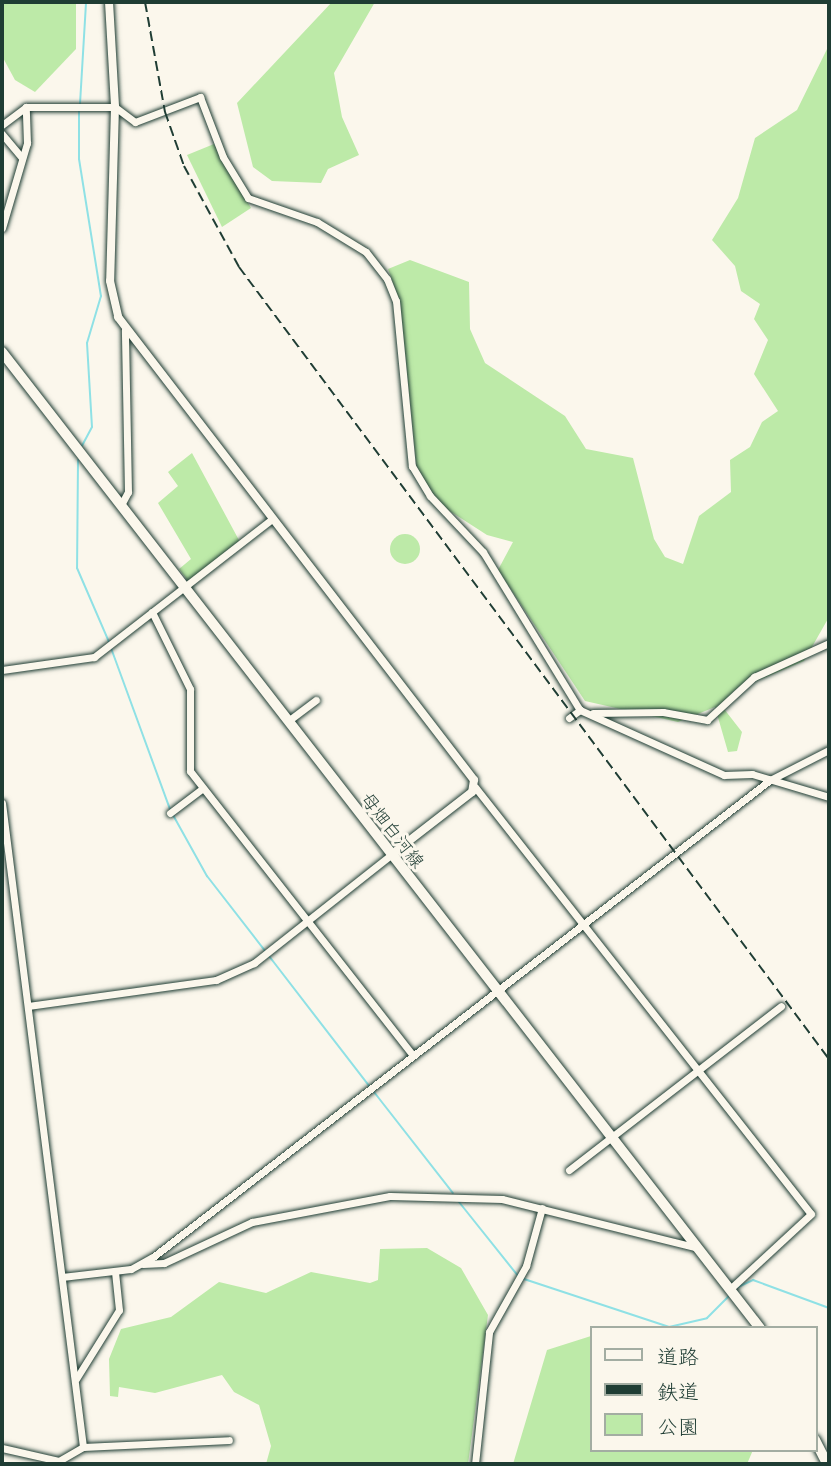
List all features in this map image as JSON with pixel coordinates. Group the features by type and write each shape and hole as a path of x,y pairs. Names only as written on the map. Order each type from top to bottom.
{"main road":[{"name":"母畑白河線","path":"2,352 186,585 288,721 759,1326"},
{"path":"817,1444 827,1464"}],"street":[{"path":"109,2 115,107 110,281 125,330 128,492 121,505"},
{"path":"2,125 26,107 115,107 135,122 200,97 223,157 248,198 317,222 366,252 382,271 396,301 412,466 430,496 483,552 580,710 724,775 770,780 828,795"},
{"path":"2,228 22,158 26,107"},
{"path":"2,134 22,158"},
{"path":"125,330 475,787 584,922 810,1214 731,1288"},
{"path":"2,670 94,657 272,519"},
{"path":"152,612 190,689 190,769 412,1054"},
{"path":"590,713 663,712 707,720 754,677 829,643"},
{"path":"288,721 316,700"},
{"path":"569,718 580,710"},
{"path":"143,1264 770,780 829,750"},
{"path":"28,1006 198,985 267,953 475,787"},
{"path":"170,813 203,788"},
{"path":"2,803 4,838 28,1006 83,1447"},
{"path":"569,1170 781,1006"},
{"path":"62,1277 115,1272 143,1264 164,1263 252,1222 352,1200 431,1196 541,1208 698,1248"},
{"path":"475,1464 489,1332 526,1266 541,1208"},
{"path":"76,1380 119,1310 115,1272"},
{"path":"2,1448 57,1462 83,1447 229,1440"}],"green space":[{"path":"2,2 76,2 76,49 35,92 15,80 2,56"},
{"path":"332,2 375,2 334,73 342,117 359,155 328,169 321,183 272,181 253,167 237,103"},
{"path":"829,45 829,617 804,661 735,690 721,705 742,732 737,751 728,752 715,707 678,722 585,701 498,570 513,542 487,535 442,506 417,471 400,302 388,269 410,260 469,282 470,329 485,363 565,416 586,449 633,458 654,539 665,557 683,564 699,516 731,492 730,460 750,447 762,422 778,411 754,374 768,340 754,319 760,304 741,291 735,266 712,240 738,198 755,138 797,110"},
{"path":"214,144 251,208 222,227 187,155"},
{"path":"192,453 240,542 188,581 179,569 191,559 158,503 178,486 168,472"},
{"path":"405,534 415,539 420,549 415,559 405,564 395,559 390,549 395,539"},
{"path":"427,1248 461,1268 488,1315 468,1464 266,1464 271,1446 259,1405 234,1392 222,1375 155,1393 119,1387 118,1397 110,1396 109,1359 121,1329 171,1317 219,1282 266,1293 311,1272 370,1283 378,1280 380,1249"},
{"path":"590,1336 590,1452 752,1452 747,1464 513,1464 547,1350"}],"waterway":[{"path":"80,104 86,2"},
{"path":"79,111 79,159 101,296 87,343 92,427 82,446"},
{"path":"78,460 77,568 109,642"},
{"path":"111,648 170,809"},
{"path":"173,815 207,876 266,952"},
{"path":"269,956 370,1087"},
{"path":"374,1092 453,1193"},
{"path":"459,1202 518,1276"},
{"path":"524,1279 666,1326"},
{"path":"738,1287 753,1280 829,1308"},
{"path":"673,1326 707,1318 729,1296"}],"railway":[{"path":"145,2 165,112 184,166 239,267 829,1059"}]}
